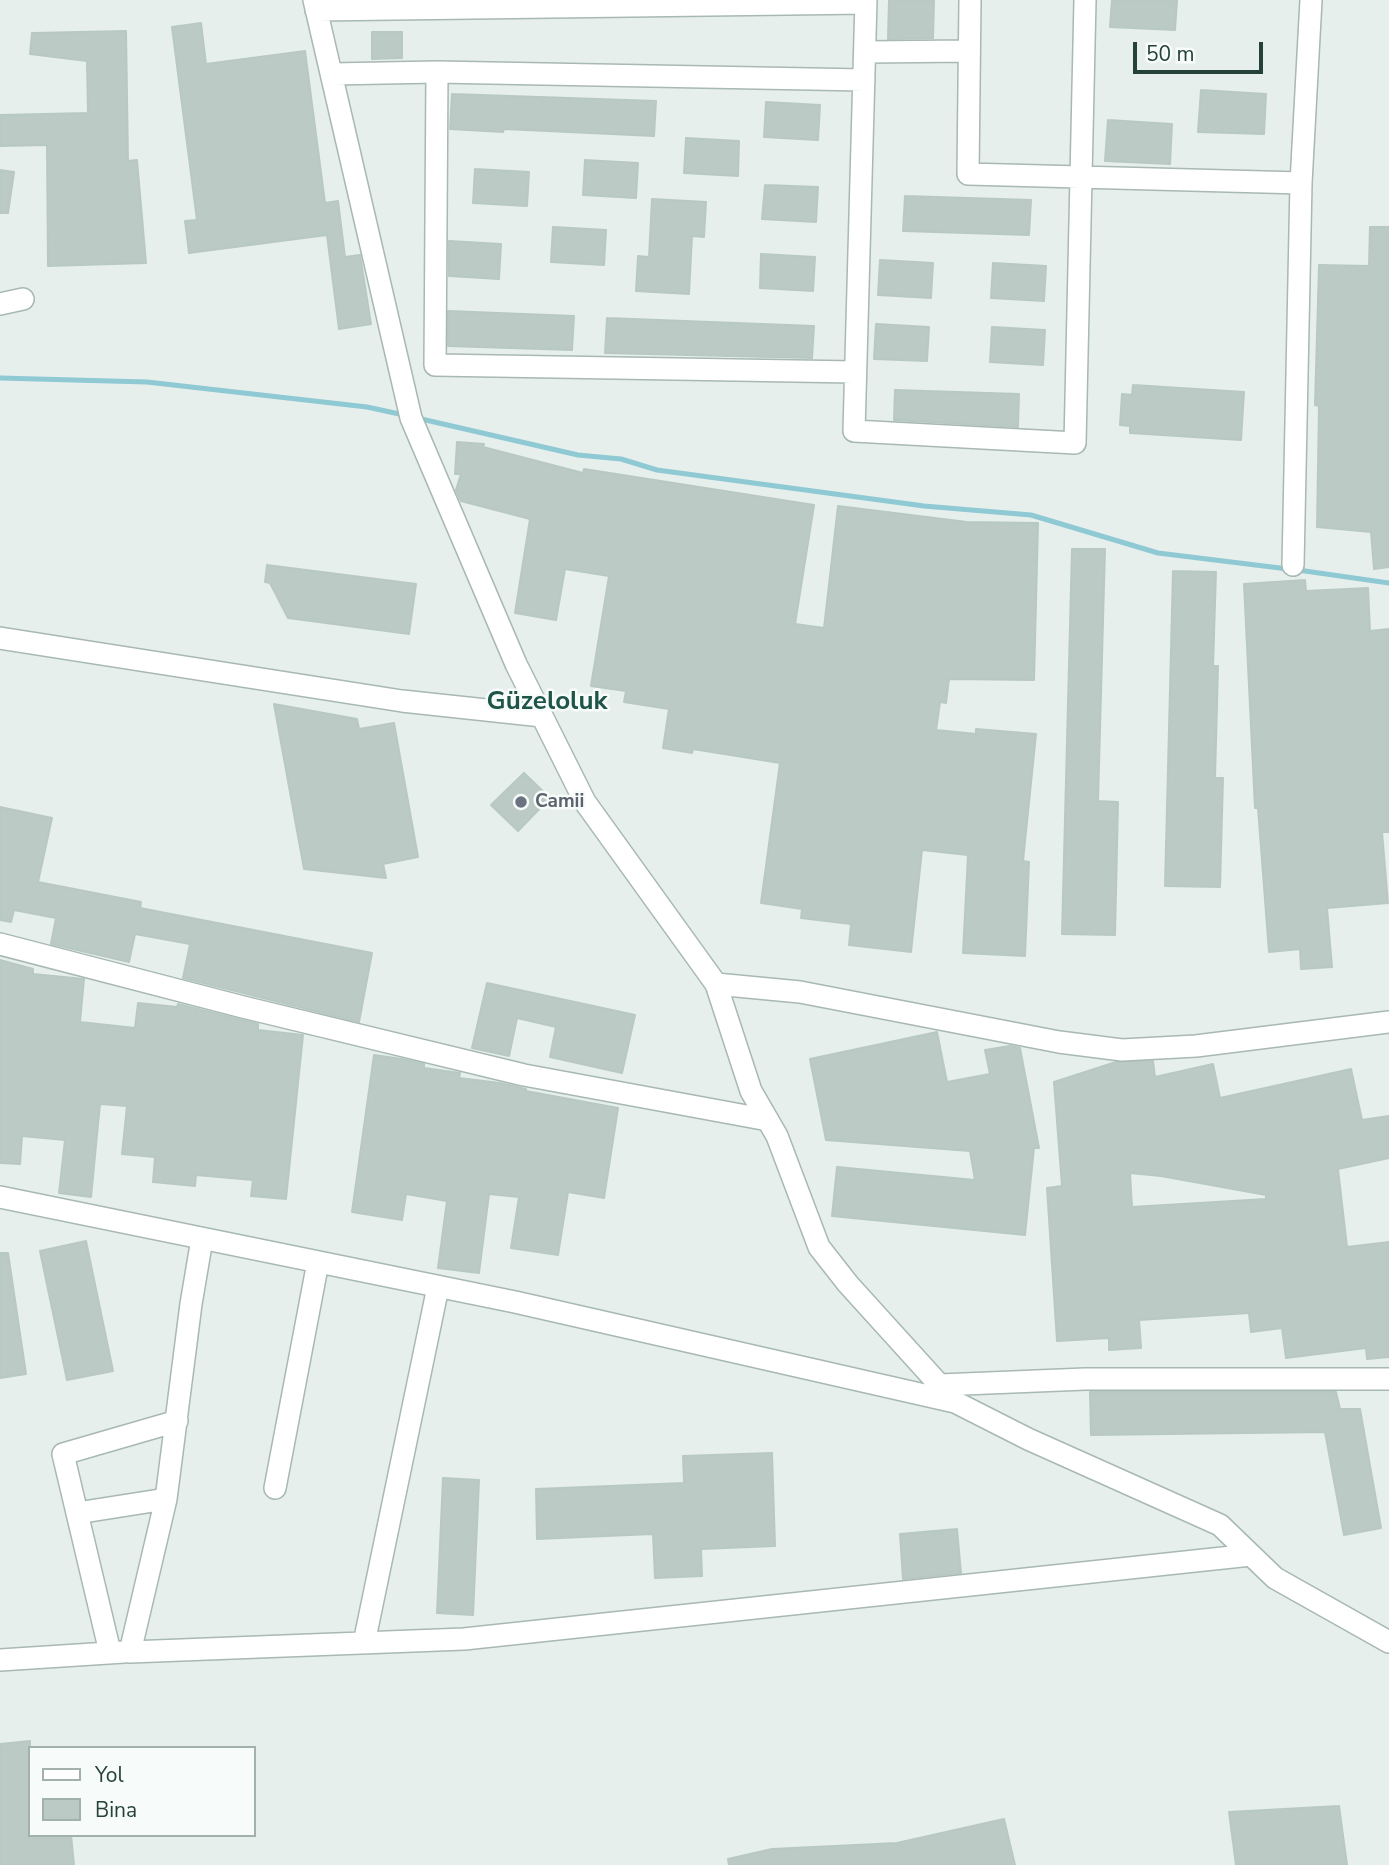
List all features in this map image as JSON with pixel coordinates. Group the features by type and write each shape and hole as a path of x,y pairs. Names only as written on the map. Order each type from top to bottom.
{"street":[{"path":"970,0 968,174 1301,183"},
{"path":"955,1402 848,1284 819,1247 777,1136 751,1091 716,984 585,802 516,664 410,411 315,5 866,1 854,431 1074,443 1085,0"},
{"path":"1293,565 1301,183 1311,0"},
{"path":"865,52 969,51"},
{"path":"437,72 435,365 855,372"},
{"path":"332,74 437,72 864,80"},
{"path":"0,304 23,299"},
{"path":"0,638 402,701 542,716"},
{"path":"0,944 243,1007 524,1075 768,1120"},
{"path":"716,984 800,992 1059,1042 1122,1051 1196,1046 1389,1022"},
{"path":"0,1197 438,1287 955,1402 1028,1439 1220,1525 1275,1578 1389,1642"},
{"path":"120,1652 166,1499 202,1239"},
{"path":"275,1488 318,1262"},
{"path":"364,1643 438,1287"},
{"path":"940,1385 1085,1379 1389,1379"},
{"path":"120,1652 77,1513 63,1454 177,1421"},
{"path":"77,1513 166,1499"},
{"path":"0,1661 120,1652 464,1639 1251,1555"}],"building":[{"path":"889,0 934,0 933,38 888,39"},
{"path":"1112,0 1177,0 1175,30 1110,27"},
{"path":"201,23 206,64 305,51 325,203 338,201 345,257 360,255 371,324 339,329 327,235 189,253 185,221 197,220 172,27"},
{"path":"126,31 128,161 137,160 146,263 48,266 47,145 0,146 0,115 88,113 87,61 30,54 32,33"},
{"path":"372,32 402,32 402,58 372,59"},
{"path":"1201,90 1266,94 1264,134 1198,132"},
{"path":"452,94 656,101 654,136 450,129"},
{"path":"766,102 820,105 818,140 764,137"},
{"path":"1108,120 1172,124 1170,164 1105,161"},
{"path":"686,138 739,141 738,176 684,173"},
{"path":"585,160 638,163 636,198 583,195"},
{"path":"475,169 529,172 527,206 473,203"},
{"path":"0,170 14,172 8,213 0,213"},
{"path":"765,185 818,187 816,222 762,219"},
{"path":"905,196 1031,200 1029,235 903,231"},
{"path":"652,199 706,202 704,237 692,236 689,294 636,291 638,256 649,257"},
{"path":"553,227 606,230 604,265 551,262"},
{"path":"1370,227 1389,227 1389,567 1374,569 1371,532 1317,527 1319,406 1315,405 1319,265 1369,266"},
{"path":"449,241 501,244 499,279 449,276"},
{"path":"761,254 815,257 813,291 760,288"},
{"path":"880,260 933,263 931,298 878,295"},
{"path":"993,263 1046,266 1044,301 991,298"},
{"path":"448,311 574,316 572,350 448,346"},
{"path":"607,318 814,326 812,358 605,353"},
{"path":"876,324 929,327 927,361 874,359"},
{"path":"992,327 1045,330 1043,365 990,362"},
{"path":"1133,385 1244,392 1241,440 1130,433 1130,426 1120,425 1122,394 1132,395"},
{"path":"895,390 1019,394 1018,427 894,420"},
{"path":"457,442 484,444 483,447 583,473 584,469 814,505 795,624 824,628 838,506 967,522 1038,523 1034,680 949,679 946,703 940,702 936,730 976,734 976,729 1036,734 1023,861 1029,862 1025,956 963,953 968,855 922,850 911,952 849,945 851,924 801,918 802,909 761,903 780,763 693,749 692,753 663,748 669,709 624,702 626,691 591,686 609,576 565,569 556,620 515,613 530,519 461,501 456,490 461,474 455,474"},
{"path":"1072,549 1105,549 1098,801 1118,802 1115,935 1062,934"},
{"path":"267,565 416,584 409,634 288,618 270,583 265,582"},
{"path":"1173,571 1216,572 1213,666 1218,666 1215,778 1223,778 1220,887 1165,886"},
{"path":"1305,580 1306,591 1368,588 1370,631 1389,629 1389,832 1382,832 1388,903 1327,908 1332,967 1301,969 1300,949 1269,952 1258,808 1255,808 1244,584"},
{"path":"274,704 357,719 359,729 394,723 418,857 383,864 386,878 304,869"},
{"name":"Camii","path":"524,773 550,798 518,831 491,805"},
{"path":"0,807 52,818 38,882 141,902 140,908 372,953 359,1022 183,978 190,944 135,934 129,962 51,944 56,918 14,910 11,922 0,920"},
{"path":"0,960 33,969 33,974 84,979 80,1022 135,1028 138,1003 177,1007 178,1004 258,1024 258,1030 303,1035 286,1199 251,1196 253,1180 196,1175 195,1186 153,1182 155,1157 122,1154 127,1106 100,1104 91,1197 59,1193 65,1140 22,1136 20,1164 0,1163"},
{"path":"487,983 635,1015 622,1073 550,1057 556,1027 517,1018 509,1056 472,1048"},
{"path":"937,1032 947,1082 990,1074 985,1050 1010,1046 1020,1048 1039,1148 1034,1148 1025,1235 832,1216 837,1167 975,1180 970,1151 826,1140 810,1059"},
{"path":"374,1055 424,1064 424,1068 460,1073 459,1078 500,1083 526,1091 618,1108 604,1198 568,1192 558,1255 511,1248 519,1197 489,1194 479,1273 438,1268 447,1201 406,1194 402,1220 352,1212"},
{"path":"1153,1061 1155,1077 1213,1064 1220,1098 1351,1069 1362,1120 1389,1116 1389,1158 1338,1169 1347,1247 1389,1242 1389,1357 1367,1359 1366,1348 1286,1358 1282,1328 1251,1332 1249,1313 1139,1320 1141,1348 1109,1350 1109,1338 1057,1341 1047,1188 1062,1186 1054,1082 1116,1062","holes":["1130,1173 1266,1195 1266,1199 1132,1207"]},
{"path":"86,1241 113,1371 67,1380 40,1251"},
{"path":"0,1253 8,1253 26,1374 0,1378"},
{"path":"1090,1392 1336,1392 1340,1409 1360,1409 1381,1528 1344,1535 1325,1432 1091,1435"},
{"path":"772,1453 775,1546 701,1549 702,1576 655,1578 653,1534 537,1539 536,1489 684,1483 683,1456"},
{"path":"443,1478 479,1480 473,1615 437,1613"},
{"path":"957,1529 961,1573 903,1579 900,1534"},
{"path":"30,1741 28,1837 71,1837 74,1865 0,1865 0,1744"},
{"path":"1339,1806 1347,1865 1236,1865 1229,1812"},
{"path":"1004,1819 1015,1865 729,1865 728,1859 772,1849 897,1843"}],"waterway":[{"path":"0,378 147,382 367,407 404,415"},
{"path":"417,418 578,455 621,459 657,470 924,506 1031,515 1158,553 1288,569"},
{"path":"1298,570 1389,583"}],"place":[{"name":"Camii","path":"521,802"}],"district":[{"name":"Güzeloluk","path":"547,703"}]}
